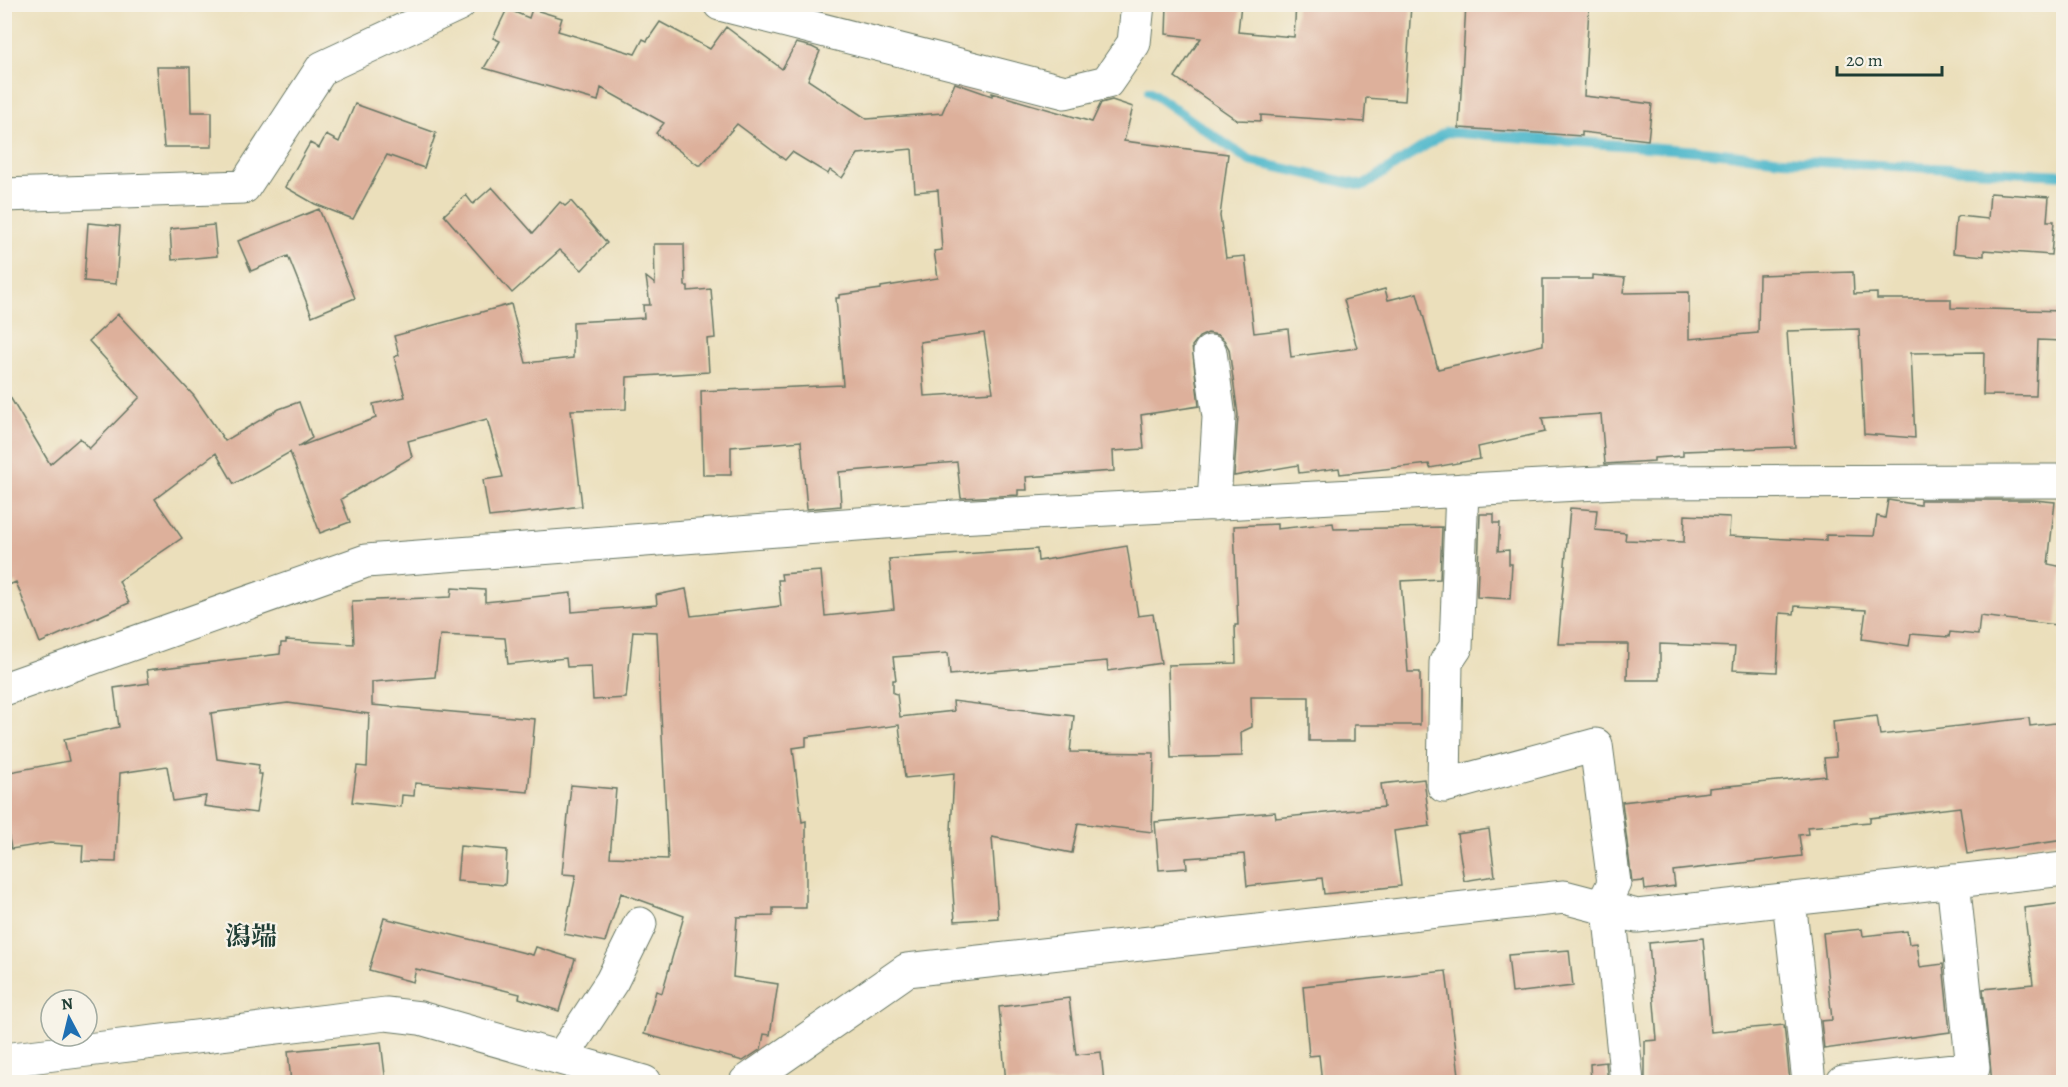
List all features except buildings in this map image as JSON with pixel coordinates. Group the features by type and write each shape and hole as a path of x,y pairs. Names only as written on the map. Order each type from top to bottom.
{"street":[{"path":"4,195 244,188 322,68 459,4"},
{"path":"720,4 1065,92 1107,81 1134,43 1138,4"},
{"path":"1210,352 1219,417 1214,504"},
{"path":"4,689 366,561 938,518 1617,482 2064,481"},
{"path":"1462,490 1456,647 1446,662 1444,786 1596,745 1614,883 1605,908 1627,1083"},
{"path":"746,1083 907,970 1564,897 1637,916 2064,869"},
{"path":"1843,1083 1973,1068 1953,881"},
{"path":"1789,900 1809,1083"},
{"path":"562,1057 612,981 639,924"},
{"path":"4,1060 386,1014 420,1018 562,1057 644,1083"}],"waterway":[{"path":"1149,91 1250,161 1363,186 1446,132 1712,152 1783,160 2064,175"}],"district":[{"name":"潟端","path":"251,936"}]}
